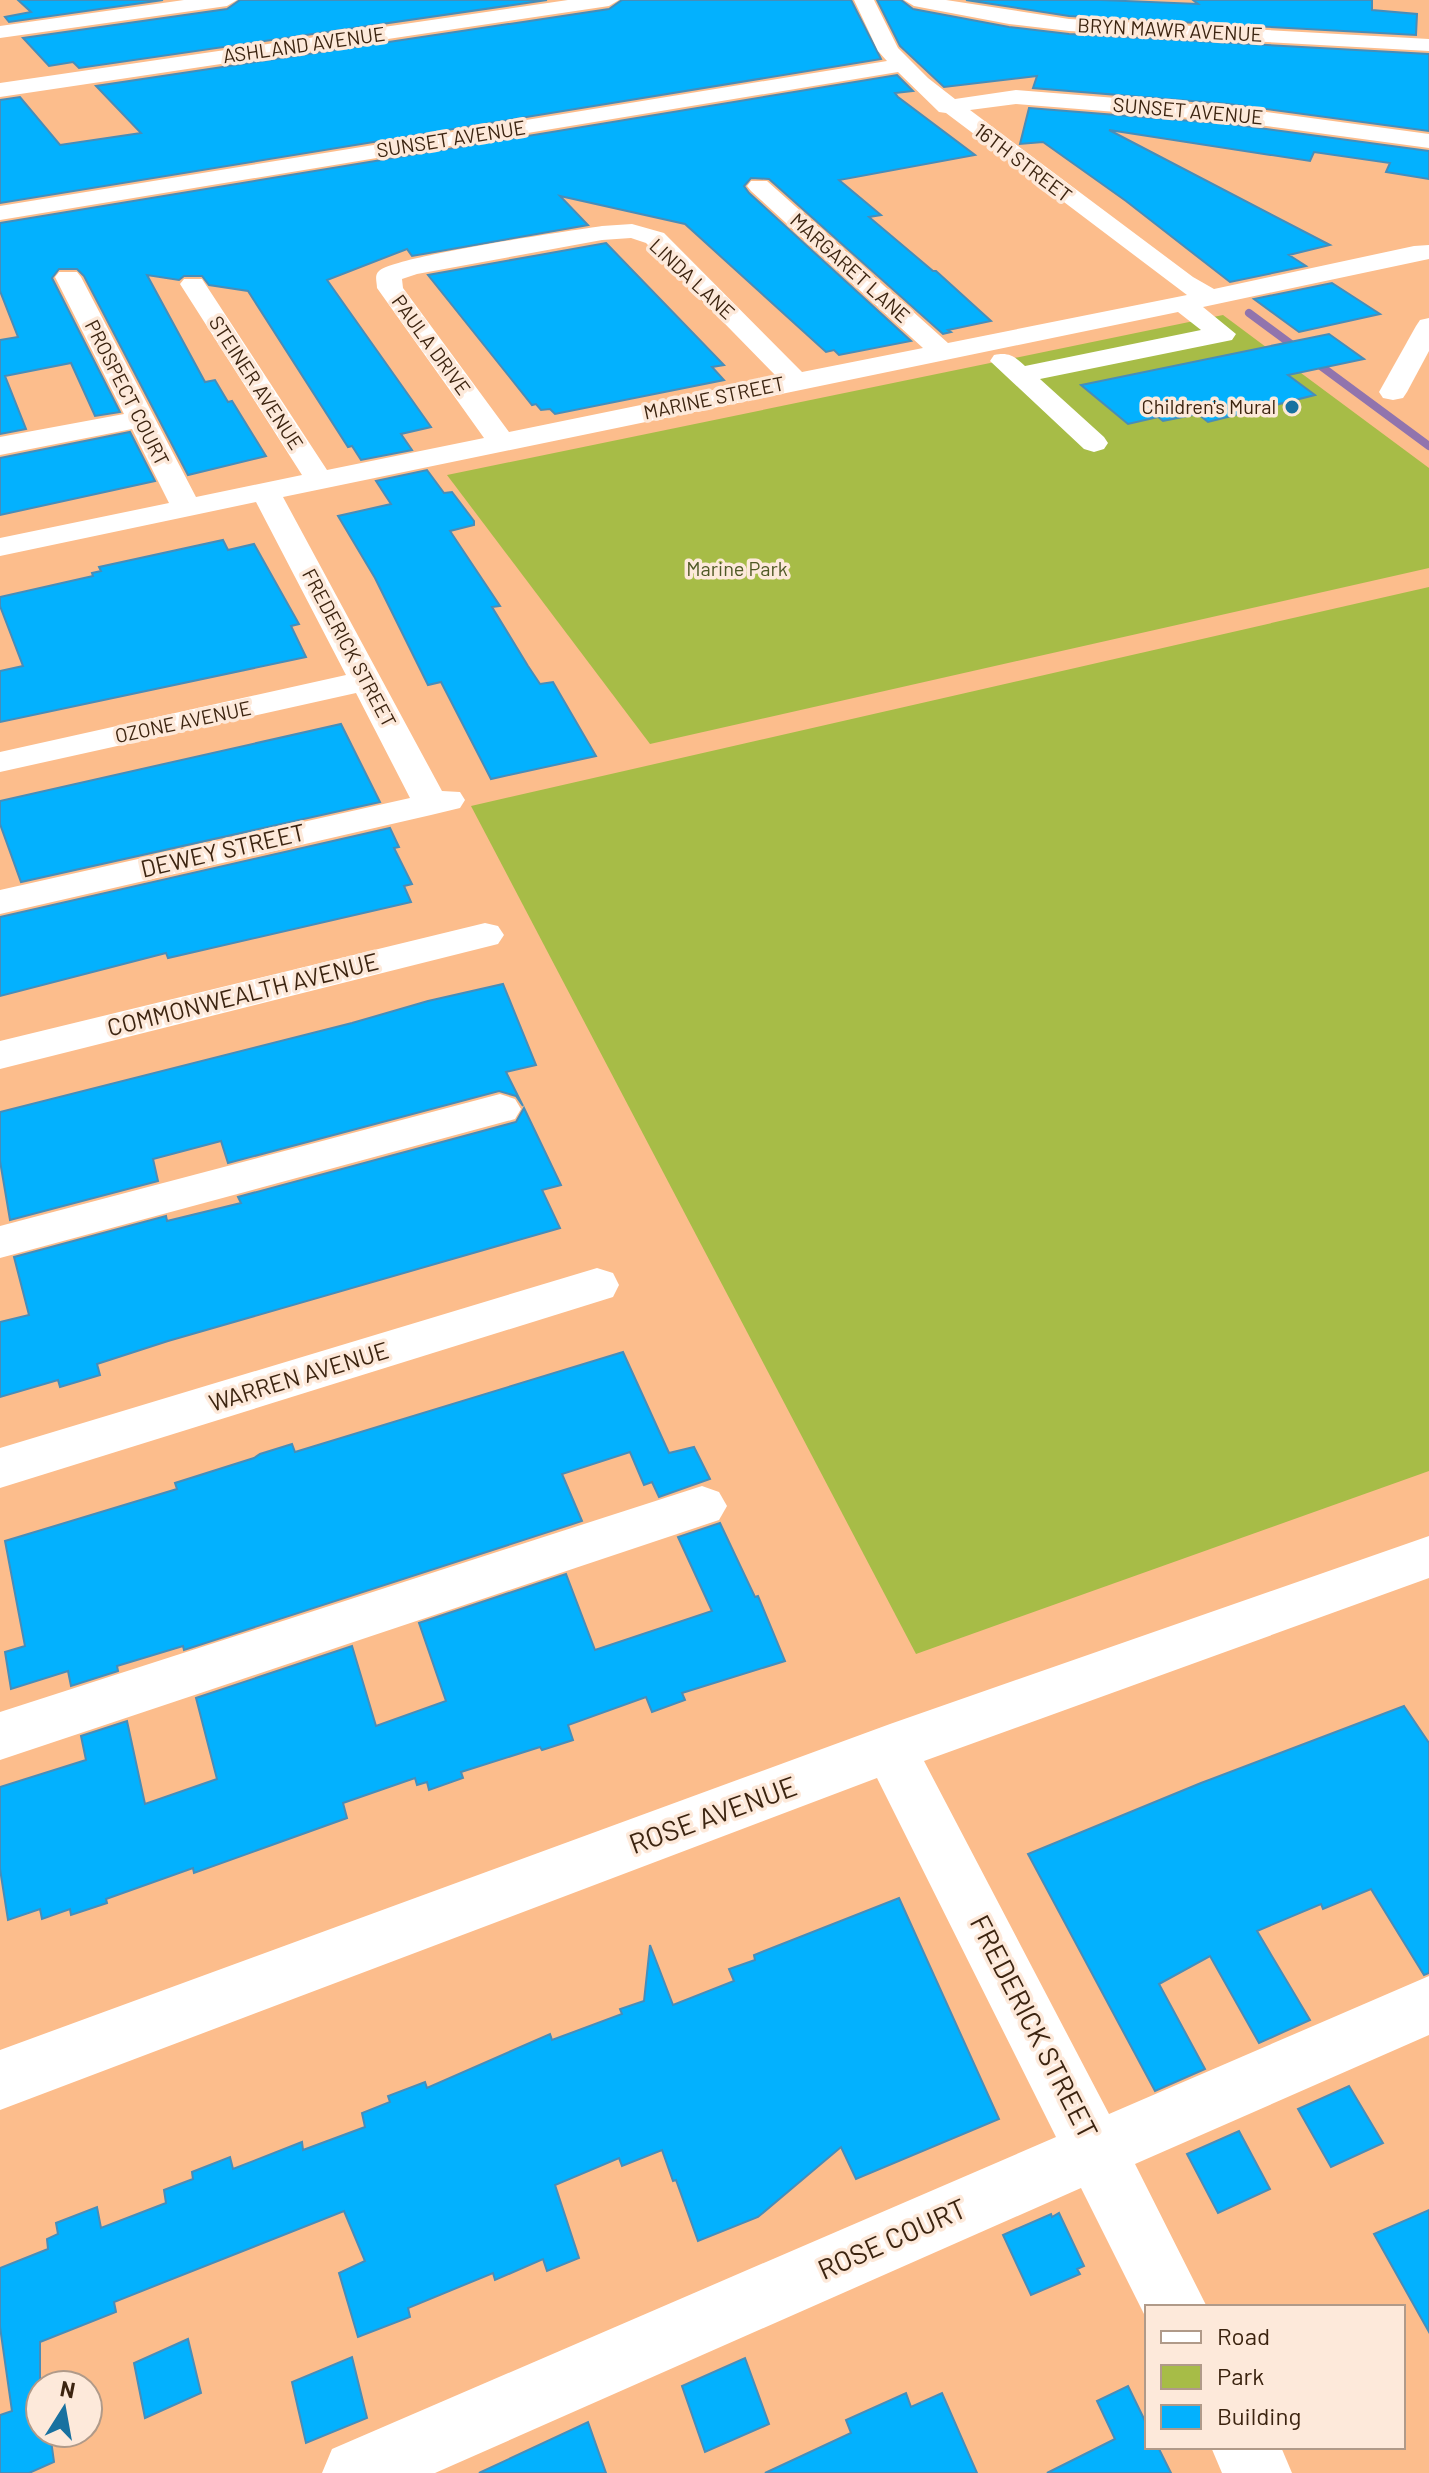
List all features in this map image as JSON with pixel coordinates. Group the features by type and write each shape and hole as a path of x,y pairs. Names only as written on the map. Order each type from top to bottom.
{"street":[{"path":"0,32 227,0"},
{"name":"ASHLAND AVENUE","path":"0,90 609,0"},
{"name":"16TH STREET","path":"864,0 881,38 902,65 947,107 1171,273 1211,298"},
{"name":"BRYN MAWR AVENUE","path":"914,0 1009,18 1069,25 1429,45"},
{"path":"402,9 424,27"},
{"name":"SUNSET AVENUE","path":"0,213 902,65"},
{"name":"SUNSET AVENUE","path":"947,107 1016,97 1229,114 1429,141"},
{"name":"MARGARET LANE","path":"759,186 942,351"},
{"name":"LINDA LANE","path":"519,248 632,231 655,238 796,381"},
{"name":"PAULA DRIVE","path":"502,443 390,288 389,275 411,267 519,248"},
{"name":"MARINE STREET","path":"0,547 1429,252"},
{"name":"PROSPECT COURT","path":"68,277 187,509"},
{"name":"STEINER AVENUE","path":"193,284 320,481"},
{"path":"1019,375 1223,334 1183,304"},
{"path":"1393,392 1429,326"},
{"path":"984,343 1094,443"},
{"path":"0,446 140,419"},
{"name":"FREDERICK STREET","path":"266,493 366,681 439,802"},
{"name":"OZONE AVENUE","path":"0,762 366,681"},
{"name":"DEWEY STREET","path":"0,902 439,802"},
{"name":"COMMONWEALTH AVENUE","path":"0,1055 485,935"},
{"path":"0,1242 500,1109"},
{"name":"WARREN AVENUE","path":"0,1468 597,1285"},
{"path":"0,1736 702,1506"},
{"name":"ROSE AVENUE","path":"0,2080 890,1749 1429,1557"},
{"name":"FREDERICK STREET","path":"890,1749 1174,2305"},
{"name":"ROSE COURT","path":"356,2473 1429,2005"},
{"path":"1246,2449 1258,2473"}],"green space":[{"name":"Marine Park","path":"1223,315 1429,468 1429,568 650,744 447,475"},
{"path":"1429,587 1429,1471 916,1654 471,806"}],"building":[{"path":"18,0 163,0 9,22 5,17 31,12"},
{"path":"240,0 547,0 79,68 73,62 49,66 23,38 227,9"},
{"path":"622,0 851,0 881,59 0,203 0,100 20,97 60,145 141,133 96,86 609,9"},
{"path":"877,0 901,0 913,9 1009,27 1069,34 1429,54 1429,131 1229,104 1033,88 1037,76 944,87 900,46"},
{"path":"966,0 1198,4 1193,0 1372,0 1372,10 1417,14 1416,35 1069,16"},
{"path":"897,75 913,91 895,93 898,97 975,155 839,180 881,215 869,217 991,321 948,330 951,332 943,334 769,179 751,178 744,186 749,193 911,341 839,355 834,350 826,352 685,224 560,196 588,225 412,256 407,249 327,280 431,427 401,434 412,450 361,460 352,446 348,447 248,291 209,285 202,276 184,276 179,280 147,275 205,382 215,380 228,402 232,401 266,456 188,475 84,276 77,269 59,269 52,278 120,412 95,416 71,363 5,376 26,429 0,434 0,340 18,337 0,291 0,223"},
{"path":"1029,108 1229,124 1429,151 1429,179 1386,172 1390,163 1314,152 1310,161 1109,130 1330,245 1289,255 1306,266 1230,282 1126,201 1043,142 1020,144"},
{"path":"606,243 724,365 712,367 724,380 555,414 550,409 541,410 536,404 532,405 428,275"},
{"path":"1332,283 1380,314 1299,332 1254,299"},
{"path":"1329,334 1364,359 1288,375 1315,395 1208,422 1198,414 1163,421 1158,417 1128,424 1081,385"},
{"path":"130,432 155,481 0,515 0,458"},
{"path":"427,470 444,493 452,492 474,521 474,525 450,531 500,606 492,607 528,666 540,684 553,682 596,756 491,779 441,682 428,685 375,578 338,516 391,504 376,481"},
{"path":"223,540 228,550 254,544 299,624 291,626 306,657 0,722 0,671 23,666 0,606 0,597 93,576 92,573 101,571 99,567"},
{"path":"341,724 380,802 21,882 0,824 0,801"},
{"path":"390,828 399,847 394,848 412,884 404,886 411,902 168,958 166,953 0,996 0,917"},
{"path":"503,984 536,1065 506,1072 523,1106 516,1096 499,1091 228,1163 221,1141 153,1159 158,1181 10,1220 0,1161 0,1112"},
{"path":"524,1108 561,1185 542,1190 560,1228 168,1341 97,1364 100,1375 60,1387 58,1380 0,1397 0,1322 29,1315 14,1257 166,1216 167,1221 241,1203 238,1197 516,1122"},
{"path":"623,1352 669,1453 694,1447 710,1479 659,1497 652,1482 644,1485 630,1452 562,1474 582,1521 184,1650 183,1646 117,1666 118,1671 71,1686 68,1671 11,1689 5,1652 25,1646 5,1541 177,1489 175,1483 292,1444 295,1452"},
{"path":"720,1523 755,1597 758,1596 785,1661 682,1693 685,1700 652,1712 646,1697 568,1725 573,1740 461,1772 463,1778 429,1790 427,1782 417,1785 415,1778 343,1803 347,1818 194,1873 193,1868 71,1915 70,1909 42,1919 40,1909 8,1920 0,1869 0,1787 86,1760 81,1736 127,1721 145,1804 217,1779 196,1698 352,1646 376,1726 446,1701 419,1623 566,1574 595,1650 712,1611 678,1537"},
{"path":"1404,1706 1429,1743 1429,1973 1424,1975 1371,1889 1323,1909 1321,1904 1257,1931 1310,2020 1259,2043 1210,1956 1159,1984 1205,2069 1155,2091 1028,1854 1201,1783"},
{"path":"899,1898 999,2119 856,2179 841,2147 758,2217 698,2241 662,2150 622,2166 619,2158 555,2185 579,2258 547,2271 543,2259 495,2280 493,2273 408,2308 410,2317 358,2337 339,2273 365,2261 344,2211 114,2302 116,2312 40,2342 40,2369 24,2369 24,2449 52,2449 54,2462 29,2473 0,2473 0,2415 12,2411 0,2327 0,2268 48,2249 47,2239 58,2234 56,2223 97,2207 101,2228 166,2203 164,2190 193,2179 192,2172 230,2157 233,2169 302,2142 303,2150 365,2127 362,2113 390,2102 388,2096 425,2082 427,2088 550,2034 552,2040 622,2014 620,2009 644,2001 650,1945 673,2005 734,1981 729,1969 755,1960 754,1955"},
{"path":"1349,2086 1383,2143 1331,2167 1298,2109"},
{"path":"1239,2131 1270,2189 1218,2213 1187,2154"},
{"path":"1429,2210 1429,2332 1374,2234"},
{"path":"1059,2213 1084,2266 1077,2269 1080,2274 1031,2295 1003,2235"},
{"path":"188,2339 201,2393 145,2418 134,2363"},
{"path":"352,2357 367,2418 306,2443 292,2382"},
{"path":"745,2358 769,2424 705,2452 682,2386"},
{"path":"1128,2386 1145,2421 1145,2449 1159,2449 1171,2473 1047,2473 1115,2439 1097,2401"},
{"path":"906,2393 911,2407 942,2393 977,2473 765,2473 851,2433 846,2420"},
{"path":"588,2422 606,2473 479,2473"}],"waterway":[{"path":"1249,313 1429,446"}],"place":[{"name":"Children's Mural","path":"1292,407"}]}
